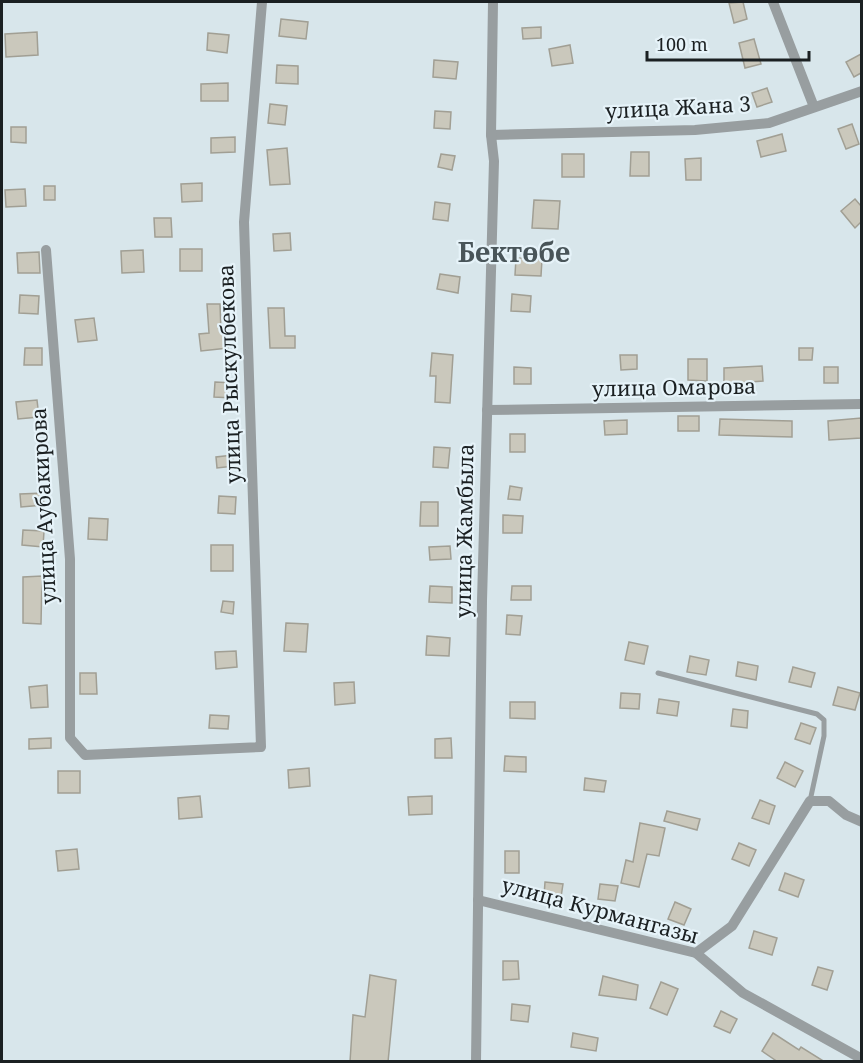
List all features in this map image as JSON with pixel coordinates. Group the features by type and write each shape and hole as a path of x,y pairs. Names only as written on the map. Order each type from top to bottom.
{"street":[{"name":"улица Рыскулбекова","path":"85,755 261,747 244,222 262,2"},
{"name":"улица Жамбыла","path":"476,1062 487,410 494,161 491,135 493,2"},
{"path":"773,2 814,107"},
{"name":"улица Жана 3","path":"491,135 695,130 769,123 861,91"},
{"name":"улица Аубакирова","path":"46,250 70,559 70,738 85,755"},
{"name":"улица Омарова","path":"487,410 861,404"},
{"path":"696,952 732,926 810,801 829,801 846,815 861,822"},
{"name":"улица Курмангазы","path":"478,900 696,952 743,993 861,1059"}],"lane":[{"path":"658,673 817,714 824,720 824,736 810,801"}],"building":[{"path":"743,2 747,19 734,23 729,3"},
{"path":"281,19 308,22 306,39 279,36"},
{"path":"541,27 541,38 523,39 522,28"},
{"path":"37,32 38,55 6,57 5,34"},
{"path":"208,33 229,35 227,53 207,50"},
{"path":"754,39 761,64 745,68 739,43"},
{"path":"570,45 573,63 552,66 549,49"},
{"path":"861,54 861,73 854,77 846,62"},
{"path":"434,60 458,62 456,79 433,77"},
{"path":"277,65 298,66 298,84 276,83"},
{"path":"228,83 228,101 201,101 201,84"},
{"path":"767,88 772,102 757,107 752,93"},
{"path":"270,104 287,106 285,125 268,123"},
{"path":"435,111 451,112 450,129 434,128"},
{"path":"852,124 859,144 846,149 838,129"},
{"path":"11,127 26,127 26,143 11,142"},
{"path":"782,134 786,151 761,157 757,141"},
{"path":"235,137 235,152 211,153 211,138"},
{"path":"287,148 290,184 270,185 267,150"},
{"path":"631,152 649,152 649,176 630,176"},
{"path":"441,154 455,156 452,170 438,167"},
{"path":"562,154 584,154 584,177 562,177"},
{"path":"701,158 701,180 686,180 685,159"},
{"path":"202,183 202,201 182,202 181,184"},
{"path":"44,186 55,186 55,200 44,200"},
{"path":"25,189 26,206 6,207 5,190"},
{"path":"855,199 861,206 861,222 855,228 841,211"},
{"path":"534,200 560,201 558,229 532,228"},
{"path":"435,202 450,204 448,221 433,219"},
{"path":"154,218 171,218 172,237 155,237"},
{"path":"290,233 291,250 274,251 273,234"},
{"path":"180,249 202,249 202,271 180,271"},
{"path":"143,250 144,272 122,273 121,251"},
{"path":"39,252 40,273 18,273 17,253"},
{"path":"516,258 542,259 541,276 515,275"},
{"path":"440,274 460,277 458,293 437,289"},
{"path":"512,294 531,296 530,312 511,311"},
{"path":"20,295 39,296 38,314 19,313"},
{"path":"207,304 220,304 221,332 227,331 228,348 201,351 199,334 209,333"},
{"path":"268,308 284,308 285,336 295,336 295,348 270,348"},
{"path":"94,318 97,340 78,342 75,320"},
{"path":"25,348 42,348 42,365 24,365"},
{"path":"799,348 813,348 812,360 799,360"},
{"path":"432,353 453,355 450,403 435,402 436,376 430,376"},
{"path":"620,355 637,355 637,369 621,370"},
{"path":"688,359 707,359 707,381 688,380"},
{"path":"762,366 763,381 724,384 724,368"},
{"path":"514,367 531,368 531,384 514,384"},
{"path":"824,367 838,367 838,383 824,383"},
{"path":"215,382 234,383 233,398 214,397"},
{"path":"37,400 39,417 18,419 16,402"},
{"path":"678,416 699,416 699,431 678,431"},
{"path":"861,418 861,438 829,440 828,421"},
{"path":"720,419 792,421 792,437 719,435"},
{"path":"627,420 627,434 605,435 604,421"},
{"path":"510,434 525,434 525,452 510,452"},
{"path":"434,447 450,448 448,468 433,467"},
{"path":"233,455 234,466 217,468 216,457"},
{"path":"510,486 522,488 520,500 508,499"},
{"path":"43,493 44,505 21,507 20,494"},
{"path":"219,496 236,497 235,514 218,513"},
{"path":"421,502 438,502 438,526 420,526"},
{"path":"503,515 523,516 522,533 503,533"},
{"path":"89,518 108,519 107,540 88,539"},
{"path":"23,530 44,531 43,547 22,545"},
{"path":"211,545 233,545 233,571 211,571"},
{"path":"450,546 451,559 430,560 429,547"},
{"path":"42,576 41,624 23,623 23,577"},
{"path":"430,586 452,587 452,603 429,602"},
{"path":"512,586 531,586 531,600 511,600"},
{"path":"223,601 234,602 233,614 221,612"},
{"path":"507,615 522,616 520,635 506,634"},
{"path":"286,623 308,624 306,652 284,651"},
{"path":"427,636 450,638 449,656 426,655"},
{"path":"629,642 648,646 644,664 625,660"},
{"path":"236,651 237,667 216,669 215,652"},
{"path":"690,656 709,660 706,675 687,672"},
{"path":"738,662 758,666 756,680 736,676"},
{"path":"793,667 815,673 811,687 789,682"},
{"path":"80,673 96,673 97,694 80,694"},
{"path":"354,682 355,703 335,705 334,683"},
{"path":"47,685 48,707 31,708 29,687"},
{"path":"838,687 860,693 855,710 833,705"},
{"path":"621,693 640,694 639,709 620,708"},
{"path":"659,699 679,702 677,716 657,713"},
{"path":"510,702 535,702 535,719 510,718"},
{"path":"733,709 748,711 747,728 731,726"},
{"path":"210,715 229,716 228,729 209,728"},
{"path":"801,723 816,728 810,744 795,739"},
{"path":"51,738 51,748 29,749 29,739"},
{"path":"451,738 452,758 435,758 435,739"},
{"path":"505,756 526,757 526,772 504,771"},
{"path":"785,762 803,771 795,787 777,778"},
{"path":"309,768 310,786 289,788 288,770"},
{"path":"58,771 80,771 80,793 58,793"},
{"path":"585,778 606,781 604,792 584,790"},
{"path":"200,796 202,817 179,819 178,798"},
{"path":"432,796 432,814 409,815 408,797"},
{"path":"760,800 775,806 769,824 752,818"},
{"path":"667,811 700,819 697,830 664,821"},
{"path":"640,823 665,828 659,856 647,854 639,887 621,883 626,860 633,862"},
{"path":"739,843 756,850 749,866 732,859"},
{"path":"77,849 79,869 58,871 56,851"},
{"path":"505,851 519,851 519,873 505,873"},
{"path":"785,873 804,880 798,897 779,890"},
{"path":"545,882 563,884 561,897 544,896"},
{"path":"600,884 618,886 615,901 598,899"},
{"path":"675,902 691,909 684,925 668,919"},
{"path":"754,931 777,938 772,955 749,948"},
{"path":"503,961 518,961 519,979 503,980"},
{"path":"818,967 833,971 827,990 812,985"},
{"path":"370,975 396,980 388,1062 350,1062 353,1015 365,1017"},
{"path":"603,976 638,985 636,1000 599,995"},
{"path":"661,982 678,989 667,1015 650,1008"},
{"path":"512,1004 530,1006 528,1022 511,1020"},
{"path":"721,1011 737,1019 730,1033 714,1026"},
{"path":"573,1033 598,1038 596,1051 571,1047"},
{"path":"773,1033 799,1050 801,1047 825,1062 778,1062 762,1051"}],"district":[{"name":"Бектөбе","path":"514,253"}]}
